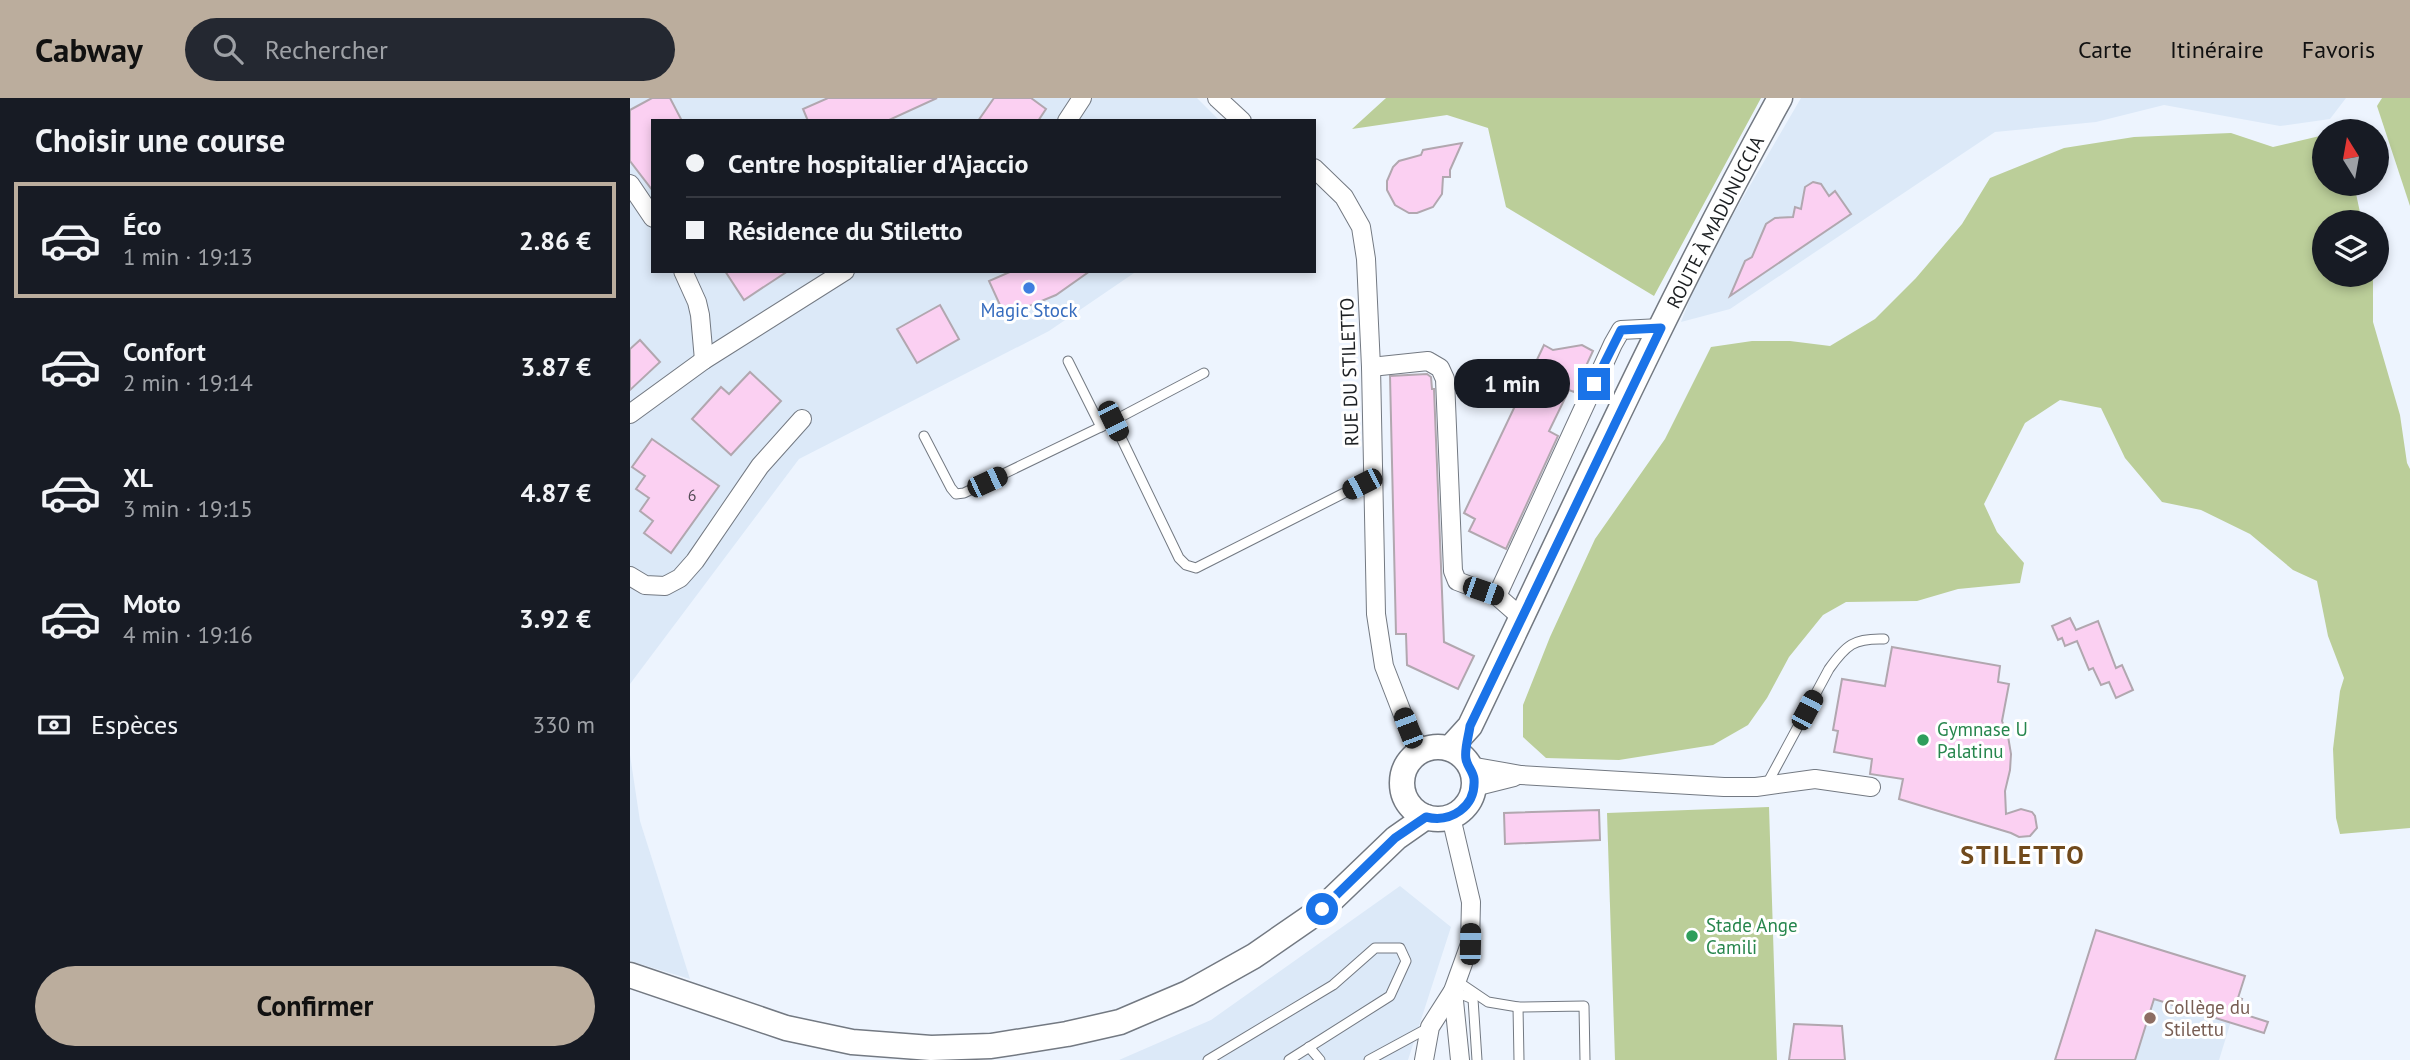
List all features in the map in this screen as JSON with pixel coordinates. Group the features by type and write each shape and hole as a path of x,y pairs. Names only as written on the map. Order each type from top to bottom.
{"main road":[{"name":"ROUTE À MADUNUCCIA","path":"1465,765 1470,726 1661,328 1732,185 1780,98"},
{"path":"1430,747 1465,765 1467,805 1451,817 1434,819 1417,810 1403,792 1404,768 1420,751 1430,747"},
{"path":"630,975 786,1028 852,1042 931,1048 991,1046 1067,1034 1120,1022 1188,993 1254,956 1322,909 1395,838 1417,810"}],"street":[{"path":"1068,119 1082,98"},
{"path":"1217,98 1240,119"},
{"name":"RUE DU STILETTO","path":"1316,170 1344,197 1361,227 1366,259 1371,367 1376,614 1384,666 1420,751"},
{"path":"630,184 651,215"},
{"path":"684,273 697,302 704,360"},
{"path":"630,414 704,360 842,273"},
{"path":"1497,596 1621,330 1661,328"},
{"path":"1371,367 1428,361 1440,368 1445,379 1453,571 1457,581 1497,596 1522,618"},
{"path":"630,576 645,585 665,586 680,578 695,561 760,466 802,419"},
{"path":"1465,765 1521,775 1724,787 1815,779 1871,787"},
{"path":"1424,1060 1430,1027 1455,986 1470,944 1471,902 1451,817"},
{"path":"1455,986 1460,1060"}],"lane":[{"path":"1068,361 1101,427"},
{"path":"924,436 951,488 956,494 964,493 1101,427 1204,373"},
{"path":"1113,421 1179,558 1186,565 1196,568 1362,484 1373,483"},
{"path":"1766,785 1829,669 1841,652 1859,640 1884,639"},
{"path":"1208,1060 1333,985 1375,947 1400,947 1406,961 1390,996 1289,1060"},
{"path":"1455,986 1488,1002 1518,1007 1584,1006 1585,1060"},
{"path":"1455,986 1473,999 1477,1060"},
{"path":"1518,1007 1519,1060"},
{"path":"1369,1060 1430,1027"},
{"path":"1309,1047 1320,1060"}],"shaded area":[{"path":"630,98 1197,98 1218,119 651,119 651,273 1134,273 1049,331 799,459 630,684"},
{"path":"1801,98 2346,98 2330,119 2312,119 2312,122 2280,126 2164,105 2096,122 1995,132 1730,309 1681,322 1702,268"},
{"path":"630,755 640,821 690,979 630,961"},
{"path":"1400,886 1451,927 1408,1060 1119,1060 1211,1020"},
{"name":"Collège du Stilettu","path":"2096,930 2245,976 2219,1060 2055,1060"}],"green space":[{"path":"1386,98 1761,98 1654,296 1506,207 1488,128 1447,115 1352,129"},
{"path":"2382,98 2410,98 2410,206 2389,142 2389,119 2381,119 2377,106"},
{"path":"2231,133 2273,147 2312,138 2312,196 2357,196 2359,210 2312,210 2312,287 2373,287 2373,322 2400,415 2410,469 2410,828 2340,834 2336,818 2333,749 2344,678 2328,636 2317,581 2293,570 2250,534 2201,510 2162,502 2125,458 2101,408 2060,400 2025,423 1984,504 1997,532 2024,563 2020,583 1958,589 1917,601 1846,602 1823,615 1789,657 1767,698 1748,725 1713,745 1619,760 1546,758 1523,737 1523,705 1550,637 1595,539 1665,439 1711,347 1752,341 1790,341 1830,346 1875,319 1916,278 1962,224 1990,178 2064,148 2134,137"},
{"name":"Stade Ange Camili","path":"1769,807 1777,1060 1615,1060 1607,813"}],"building":[{"path":"652,98 670,98 681,119 651,119 651,188 630,161 630,110"},
{"path":"828,98 937,98 891,119 807,119 803,109"},
{"path":"994,98 1031,98 1046,109 1039,119 979,119"},
{"path":"1462,143 1450,170 1450,177 1443,177 1442,194 1433,207 1409,213 1395,205 1387,190 1387,181 1399,161 1421,155 1423,150"},
{"path":"1813,182 1821,184 1829,196 1835,191 1851,214 1730,296 1745,261 1752,257 1766,224 1775,218 1793,217 1795,207 1801,209 1805,187"},
{"path":"726,273 785,273 744,300"},
{"name":"Magic Stock","path":"1007,273 1087,273 1056,295 1005,316 989,281"},
{"path":"940,305 959,339 917,363 897,329"},
{"path":"640,340 660,362 630,390 630,349"},
{"path":"1544,345 1553,350 1582,345 1593,351 1574,392 1569,390 1549,431 1558,436 1506,549 1469,531 1475,519 1464,513"},
{"path":"750,372 781,401 731,455 692,419 721,387 729,394"},
{"path":"1427,374 1431,377 1434,389 1444,642 1474,656 1458,689 1407,665 1406,634 1396,634 1390,376"},
{"path":"652,439 719,486 671,553 644,533 653,521 640,511 649,498 636,489 645,476 632,467"},
{"path":"2070,618 2076,630 2098,621 2116,668 2122,665 2133,690 2116,698 2109,682 2101,685 2093,668 2089,670 2077,641 2065,646 2062,638 2058,640 2052,626"},
{"name":"Gymnase U Palatinu","path":"1892,647 2000,666 1998,682 2009,684 2002,721 2011,754 2005,791 2006,814 2021,809 2032,812 2037,828 2030,836 2019,837 1899,799 1903,779 1870,774 1872,759 1834,752 1838,731 1833,730 1842,679 1885,686"},
{"path":"1599,810 1600,840 1505,844 1504,813"},
{"name":"Collège du Stilettu","path":"2096,930 2245,976 2237,1012 2268,1022 2264,1033 2154,999 2135,1060 2055,1060"},
{"path":"1794,1024 1842,1026 1845,1060 1789,1060"}],"place":[{"name":"Magic Stock","path":"1029,288"},
{"name":"Gymnase U Palatinu","path":"1923,740"},
{"name":"Stade Ange Camili","path":"1692,936"},
{"name":"Collège du Stilettu","path":"2150,1018"}],"district":[{"name":"STILETTO","path":"2023,854"}],"route":[{"path":"1322,909 1395,838 1426,817 1451,817 1467,805 1474,787 1474,776 1466,759 1470,726 1661,328 1621,330 1594,384"}]}
